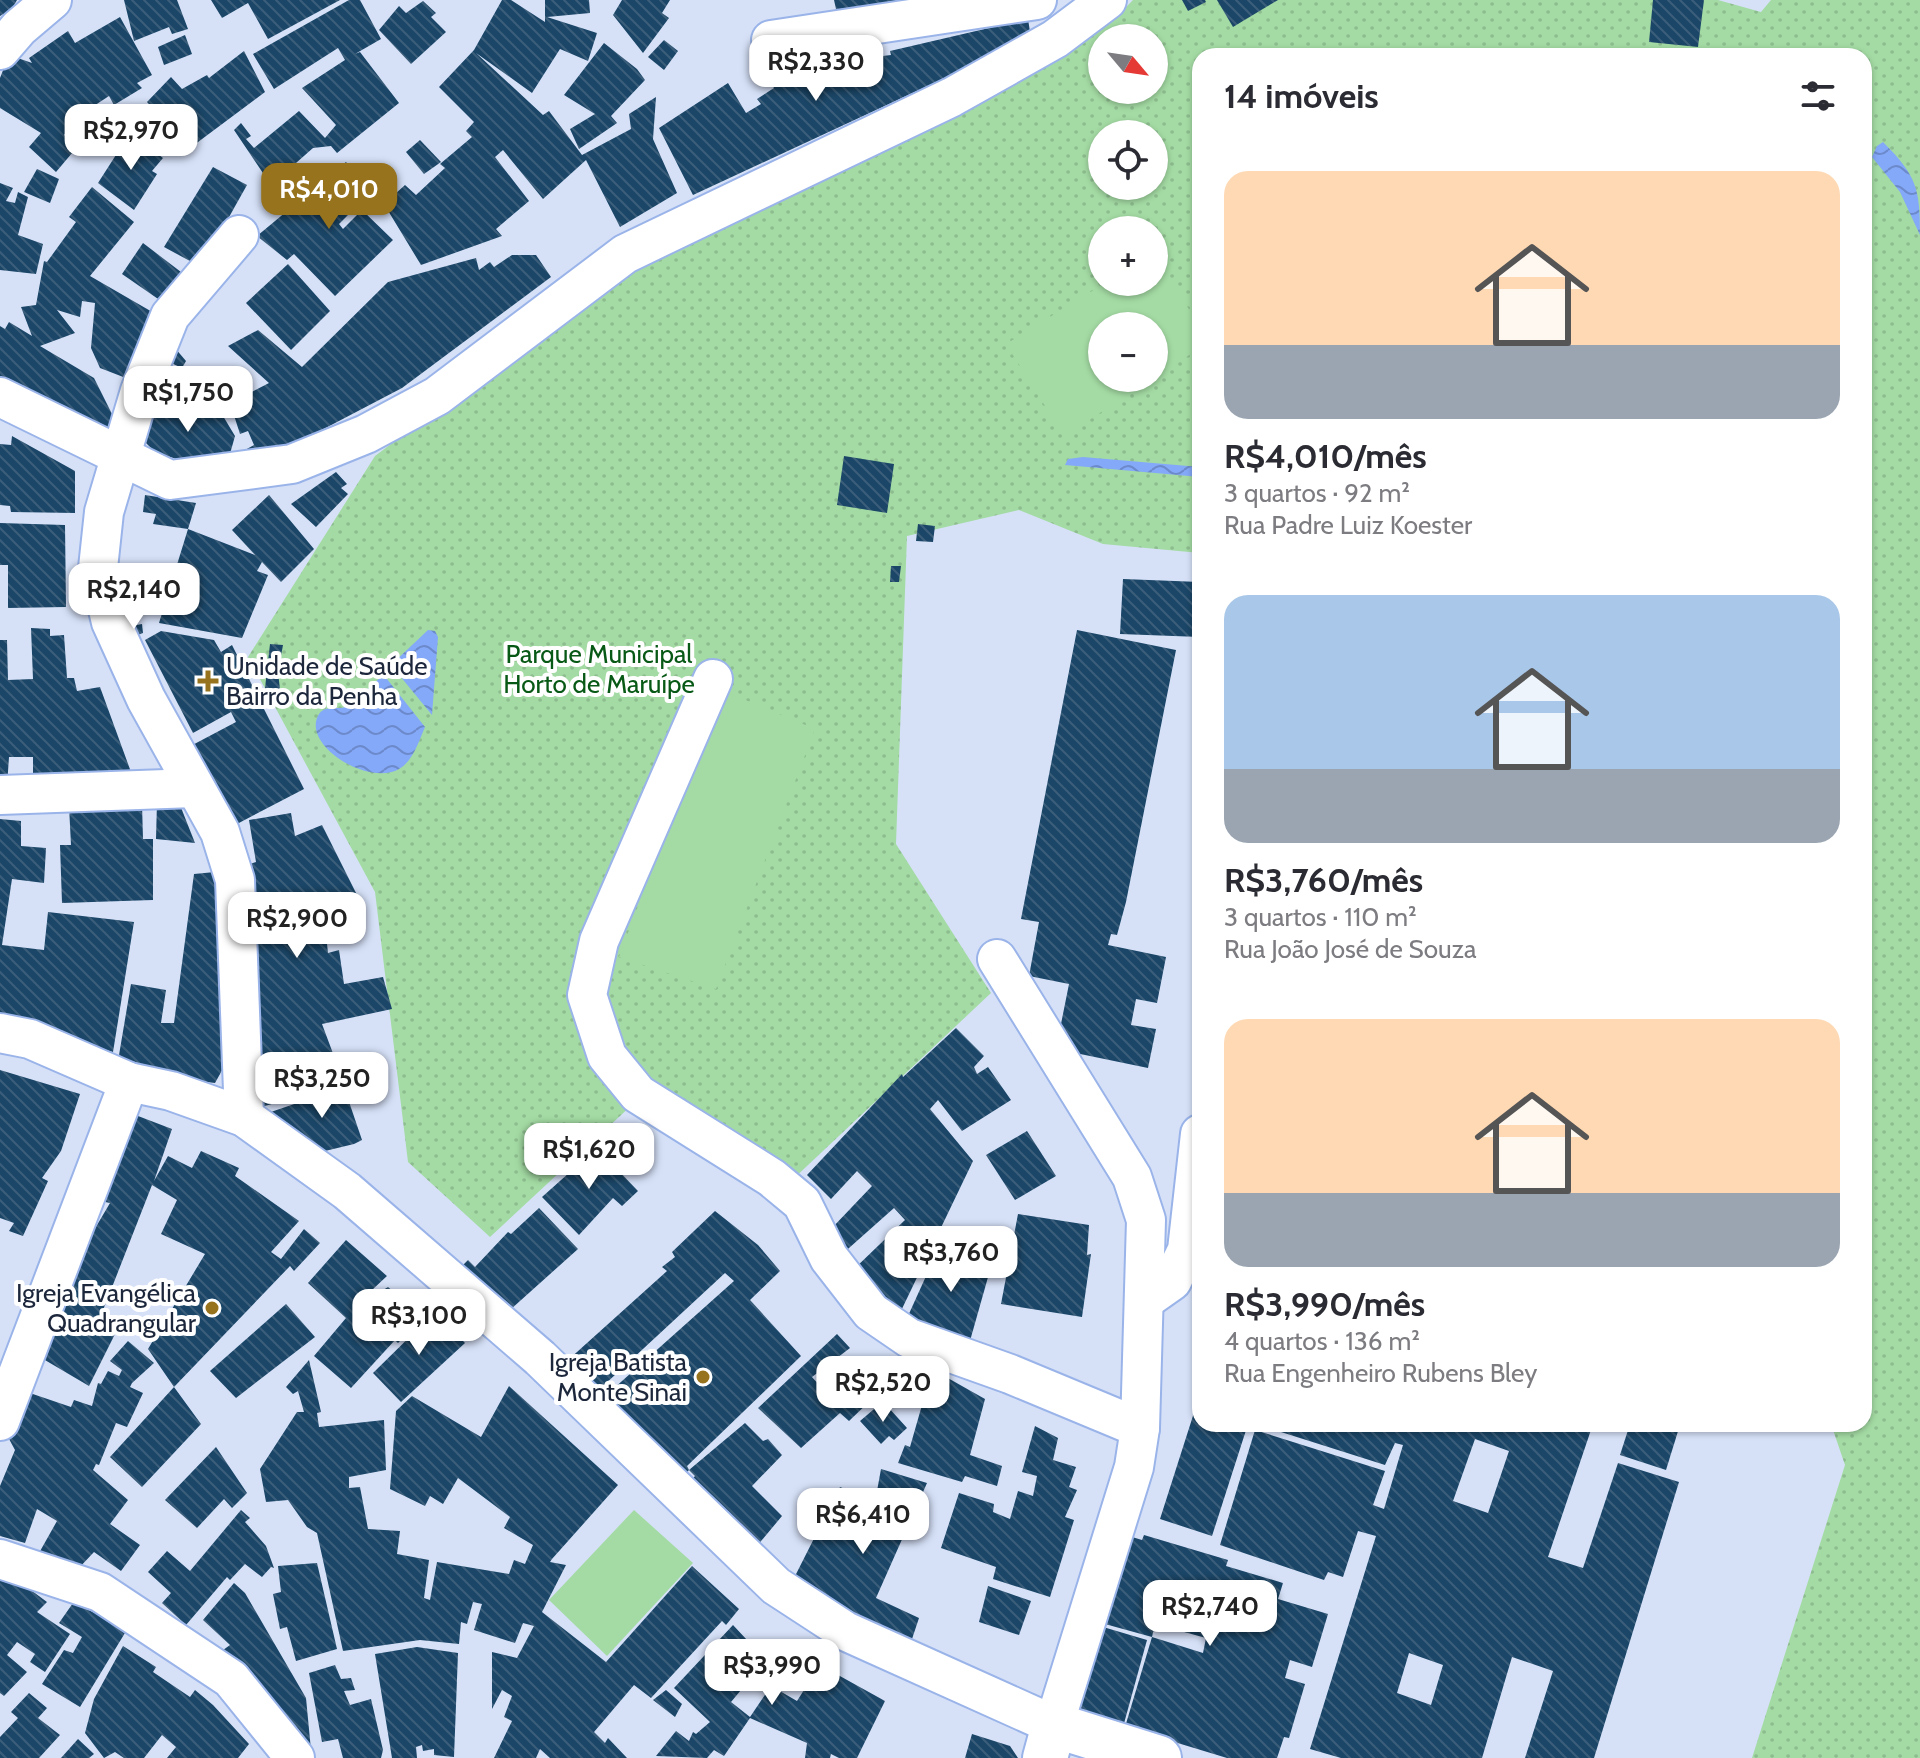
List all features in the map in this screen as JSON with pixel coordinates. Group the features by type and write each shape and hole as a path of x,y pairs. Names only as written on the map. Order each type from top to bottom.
{"street":[{"path":"0,50 19,28 52,0"},
{"path":"771,40 1037,0"},
{"path":"0,397 170,480 292,464 366,434 437,396 625,254 952,97 1055,39 1107,0"},
{"path":"239,235 170,316 140,391 104,512 98,568 111,622 146,699 220,832 235,880 244,1117"},
{"path":"713,679 599,941 587,995 607,1056 638,1094 772,1178 802,1203 829,1258 871,1312 909,1338 1010,1374 1140,1428"},
{"path":"0,795 194,788"},
{"path":"997,959 1132,1177 1146,1220 1140,1428 1134,1467 1050,1742"},
{"path":"0,1033 30,1039 129,1082 171,1091 244,1117 347,1191 540,1358 776,1586 845,1631 1050,1742 1159,1758"},
{"path":"0,1421 129,1082"},
{"path":"1145,1300 1172,1281 1184,1258 1192,1196"},
{"path":"0,1559 100,1592 231,1679 295,1758"}],"green space":[{"name":"Parque Municipal Horto de Maruípe","path":"1133,0 1718,0 1761,12 1771,0 1920,0 1920,1758 1752,1758 1845,1465 1834,1432 1872,1432 1872,48 1192,48 1192,552 1103,544 1019,510 907,536 896,844 991,993 790,1182 648,1090 490,1237 408,1162 375,892 248,657 375,456 625,268 1088,33 1088,104 1168,104 1168,24 1102,24"},
{"path":"1168,276 1192,314 1192,353 1168,369 1168,312 1088,312 1088,392 1132,392 1064,436 1006,344 1088,294 1168,296"},
{"path":"719,689 815,729 716,989 619,957"},
{"path":"634,1510 693,1563 607,1656 549,1600"}],"water":[{"path":"1883,142 1903,164 1914,184 1920,235 1900,192 1872,157 1877,146"},
{"path":"1083,457 1192,466 1192,476 1065,465 1068,459"},
{"path":"428,630 435,631 438,637 432,715 391,665"},
{"path":"380,678 387,679 425,727 408,761 399,769 386,773 371,772 340,760 319,738 316,726 322,711 348,706"}],"building":[{"path":"0,0 17,0 12,9 0,16"},
{"path":"124,0 177,0 188,29 172,34 169,27 134,41"},
{"path":"211,0 340,0 268,39 248,3 222,18"},
{"path":"349,0 360,0 381,39 355,54 360,52 399,103 337,153 331,146 313,148 271,185 234,130 241,123 251,136 246,139 254,148 299,111 325,138 336,125 302,88 345,60 338,48 274,89 253,54"},
{"path":"502,0 511,0 545,22 545,0 589,0 590,13 547,17 597,33 588,61 560,49 532,93 476,53 543,115 549,111 582,155 631,129 629,114 656,97 653,139 677,193 620,227 586,160 543,199 503,150 495,157 529,201 496,229 502,236 421,265 384,204 405,185 416,195 445,168 440,164 472,137 466,131 474,122 439,87 474,50"},
{"path":"622,0 670,0 662,13 669,18 643,53 613,15"},
{"path":"834,0 908,2 890,8 836,9"},
{"path":"1182,0 1205,0 1206,2 1188,11"},
{"path":"1217,0 1278,0 1233,27"},
{"path":"1653,0 1704,0 1698,47 1649,42"},
{"path":"423,1 436,13 431,17 446,32 411,64 379,30 399,6 406,13"},
{"path":"120,17 152,75 137,83 142,88 114,105 109,96 77,117 64,135 78,146 56,172 29,147 41,133 0,108 0,78 9,55 32,63 29,58 68,31 75,43"},
{"path":"1028,19 1031,38 693,195 659,128 728,83 746,113 761,104 757,99 774,88 770,82 786,72 785,68 891,55 890,51"},
{"path":"185,35 192,54 164,65 158,47"},
{"path":"664,40 678,51 664,70 648,57"},
{"path":"604,43 637,69 645,80 611,116 617,123 579,149 570,129 595,114 564,95"},
{"path":"244,51 265,92 190,148 147,102 171,77 182,89 207,75 209,78"},
{"path":"130,133 163,158 152,171 157,174 134,210 98,183"},
{"path":"420,140 441,162 424,174 406,152"},
{"path":"346,162 369,194 339,224 343,229 362,210 393,240 335,296 294,254 287,260 257,236"},
{"path":"213,167 247,185 201,267 164,247"},
{"path":"37,169 59,179 50,203 24,192"},
{"path":"0,183 13,188 6,201 15,203 18,192 28,197 18,235 43,244 36,274 0,270"},
{"path":"92,187 134,222 90,276 154,313 131,380 100,368 91,348 95,303 82,301 80,317 57,310 75,333 40,346 94,378 118,426 105,449 0,389 0,326 5,329 9,322 32,336 21,307 36,305 44,261 47,262 76,222 69,217"},
{"path":"143,243 181,272 161,301 122,274"},
{"path":"512,255 536,255 551,277 402,388 316,433 250,459 245,450 254,445 248,431 240,434 230,403 269,383 228,346 258,330 302,367 388,282 476,258 479,270 490,262 494,267"},
{"path":"288,264 330,311 291,350 246,303"},
{"path":"169,341 186,361 182,368 160,358"},
{"path":"177,399 223,416 235,436 228,461 198,466 155,452 139,436 140,405 171,417"},
{"path":"12,436 75,471 75,513 11,512 10,506 0,505 0,444 11,445"},
{"path":"844,456 894,464 887,513 837,505"},
{"path":"336,472 347,484 341,488 348,494 316,527 291,504"},
{"path":"145,495 196,503 188,529 153,524 156,514 143,512"},
{"path":"269,495 314,549 281,582 262,562 257,571 268,575 242,638 159,623 188,529 255,555 232,530"},
{"path":"0,523 65,525 66,607 8,608 8,565 0,565"},
{"path":"918,524 935,526 933,542 916,541"},
{"path":"891,566 901,566 899,582 890,582"},
{"path":"1123,579 1192,582 1192,637 1120,634"},
{"path":"142,624 143,633 125,640 126,627"},
{"path":"31,628 50,629 50,636 64,635 67,678 74,678 77,691 100,687 135,783 33,787 33,757 9,757 7,786 0,785 0,640 7,640 8,680 33,679"},
{"path":"1077,630 1176,650 1126,902 1117,935 1111,934 1108,945 1166,957 1157,1003 1136,999 1131,1025 1156,1029 1148,1068 1056,1049 1069,984 1029,976 1039,922 1021,919"},
{"path":"161,631 214,640 221,652 232,645 304,789 237,824 183,750 236,722 231,712 193,733 145,640"},
{"path":"270,644 283,645 278,672 281,698 264,697"},
{"path":"178,800 195,843 156,839 157,802"},
{"path":"142,804 143,839 153,839 153,900 62,903 60,845 71,845 69,806"},
{"path":"291,813 295,836 322,825 357,895 323,907 328,953 339,950 344,984 383,977 392,1009 322,1024 344,1083 258,1108 240,867 256,862 249,820"},
{"path":"0,819 21,821 21,846 46,848 44,883 12,879 2,945 44,950 48,912 134,922 113,1052 0,1021"},
{"path":"215,872 225,945 220,1008 227,1009 225,1065 215,1083 168,1077 118,1061 131,984 166,990 161,1023 174,1023 194,874"},
{"path":"956,1028 984,1056 974,1067 977,1074 988,1067 1011,1100 962,1131 938,1100 930,1109 973,1161 899,1315 853,1270 905,1220 894,1208 840,1256 831,1229 872,1186 857,1171 831,1199 807,1175 902,1074 903,1077"},
{"path":"0,1070 80,1094 61,1151 42,1178 48,1181 23,1236 9,1231 14,1223 0,1218"},
{"path":"344,1087 362,1140 354,1144 325,1151 265,1114"},
{"path":"125,1111 172,1129 154,1181 168,1156 192,1168 201,1151 239,1168 235,1176 299,1221 271,1252 281,1259 304,1229 320,1243 294,1271 290,1266 174,1387 148,1349 205,1254 161,1234 177,1200 152,1185 98,1323 116,1332 89,1386 33,1353 77,1259 110,1203 91,1199"},
{"path":"1027,1131 1056,1176 1015,1200 986,1155"},
{"path":"597,1148 638,1191 622,1206 613,1198 579,1235 542,1197"},
{"path":"539,1208 578,1249 501,1318 454,1274 468,1260 475,1267 508,1232 511,1234"},
{"name":"Igreja Batista Monte Sinai","path":"715,1211 758,1245 780,1271 750,1300 801,1356 687,1466 689,1470 679,1480 603,1398 734,1281 725,1273 589,1399 557,1370 667,1271 662,1267 675,1257 672,1252"},
{"path":"1018,1214 1089,1225 1087,1255 1091,1254 1082,1317 1001,1304"},
{"path":"946,1232 994,1256 966,1355 903,1327"},
{"path":"346,1240 387,1276 372,1290 377,1294 388,1287 423,1317 398,1343 395,1340 351,1388 314,1356 346,1318 308,1283"},
{"path":"286,1304 315,1337 236,1398 210,1371"},
{"path":"435,1312 465,1343 401,1402 373,1373"},
{"path":"837,1334 850,1348 812,1377 829,1396 845,1381 852,1386 858,1382 872,1399 849,1421 840,1413 801,1448 758,1408"},
{"path":"128,1341 154,1363 132,1383 130,1387 143,1393 127,1427 116,1423 99,1465 96,1464 93,1470 128,1500 110,1524 140,1545 121,1571 94,1552 78,1569 39,1553 57,1521 37,1509 25,1543 0,1536 0,1486 15,1450 8,1437 24,1391 71,1407 74,1400 92,1406 98,1383 101,1384 108,1371 119,1376 122,1370 110,1361"},
{"path":"309,1360 321,1412 317,1413 319,1427 384,1420 386,1470 349,1477 349,1488 360,1487 368,1529 400,1531 397,1554 429,1560 424,1598 430,1600 437,1562 509,1574 514,1560 525,1564 533,1545 504,1528 510,1517 458,1478 443,1504 430,1496 425,1506 390,1489 396,1411 412,1396 481,1437 509,1386 618,1485 550,1562 566,1565 542,1612 606,1662 692,1566 739,1609 726,1625 722,1621 651,1698 634,1685 594,1732 605,1743 608,1738 627,1758 550,1758 540,1749 536,1758 494,1758 512,1721 504,1717 512,1696 502,1690 492,1709 492,1652 517,1658 534,1626 523,1623 515,1643 474,1630 482,1604 473,1602 467,1624 461,1622 459,1644 420,1640 343,1651 317,1533 307,1527 288,1500 266,1502 260,1469 297,1412 304,1412 298,1391 293,1394 286,1387"},
{"path":"946,1377 985,1399 970,1455 1002,1466 997,1486 965,1476 962,1482 898,1463 905,1445 910,1447 924,1398 939,1401"},
{"path":"174,1387 201,1424 142,1487 110,1457"},
{"path":"880,1404 886,1411 888,1407 907,1428 894,1440 889,1436 881,1444 860,1421"},
{"path":"1192,1419 1192,1432 1245,1432 1212,1536 1160,1519"},
{"path":"745,1423 763,1441 768,1439 782,1455 752,1486 782,1516 752,1552 688,1484 695,1476 689,1470"},
{"path":"1035,1426 1058,1438 1053,1460 1076,1467 1069,1487 1077,1490 1065,1517 1074,1520 1050,1597 993,1579 996,1567 941,1548 959,1493 994,1504 993,1512 1010,1519 1018,1491 1033,1496 1037,1476 1022,1472"},
{"path":"1254,1432 1385,1471 1373,1505 1384,1509 1403,1445 1395,1443 1385,1465 1281,1432 1590,1432 1548,1557 1583,1568 1618,1463 1679,1482 1594,1758 1525,1758 1553,1671 1512,1657 1482,1758 1341,1758 1310,1749 1376,1536 1358,1531 1343,1577 1328,1572 1324,1580 1220,1545","holes":["1475,1439 1509,1451 1488,1513 1453,1501","1409,1653 1443,1665 1431,1705 1397,1693"]},
{"path":"1627,1432 1678,1432 1666,1470 1620,1455"},
{"path":"216,1447 247,1493 232,1508 224,1499 197,1528 165,1500"},
{"path":"881,1469 927,1483 876,1598 919,1618 908,1651 790,1586 840,1487 875,1502"},
{"path":"241,1510 250,1518 245,1522 266,1546 274,1568 271,1567 262,1577 245,1564 230,1580 227,1577 186,1625 162,1603 171,1593 148,1572 167,1551 190,1571"},
{"path":"1119,1533 1142,1540 1144,1535 1228,1560 1226,1566 1283,1583 1278,1599 1328,1614 1312,1667 1290,1660 1285,1678 1305,1684 1289,1738 1284,1737 1277,1758 1227,1758 1125,1727 1152,1637 1094,1621","holes":["1155,1624 1206,1638 1203,1653 1152,1637"]},
{"path":"317,1563 337,1649 296,1661 287,1627 280,1629 273,1594 281,1592 278,1566"},
{"path":"0,1574 20,1582 47,1602 37,1612 70,1634 45,1672 30,1662 35,1654 17,1642 7,1655 27,1672 4,1696 0,1693"},
{"path":"234,1583 245,1593 306,1698 311,1750 219,1653 230,1645 203,1620"},
{"path":"988,1586 1031,1601 1019,1635 979,1622"},
{"path":"73,1603 128,1628 80,1707 42,1684 64,1650 73,1653 82,1637 59,1623"},
{"path":"1093,1624 1147,1640 1123,1727 1068,1711"},
{"path":"733,1625 761,1655 734,1684 741,1690 731,1702 750,1717 771,1686 797,1701 820,1665 885,1701 857,1758 839,1758 831,1754 830,1758 805,1758 807,1743 750,1718 724,1756 714,1750 707,1758 656,1756 676,1731 689,1741 693,1732 696,1734 710,1722 674,1688"},
{"path":"123,1646 156,1667 153,1672 190,1697 195,1690 213,1705 249,1744 238,1758 167,1758 176,1747 162,1735 144,1758 124,1758 115,1752 104,1758 85,1733 94,1699"},
{"path":"417,1647 458,1653 454,1757 434,1755 434,1749 423,1751 422,1745 416,1747 417,1758 392,1758 375,1654"},
{"path":"335,1665 341,1679 351,1678 355,1690 344,1691 350,1705 371,1699 383,1750 381,1758 343,1758 338,1739 322,1742 309,1673"},
{"path":"666,1690 682,1704 675,1717 653,1700"},
{"path":"29,1693 47,1708 38,1718 60,1735 39,1758 0,1758 0,1737 18,1718 11,1712"},
{"path":"972,1734 1010,1746 1018,1758 965,1758"},
{"path":"78,1739 94,1754 89,1758 61,1758"}],"place":[{"name":"Unidade de Saúde Bairro da Penha","path":"208,681"},
{"name":"Igreja Evangélica Quadrangular","path":"212,1308"},
{"name":"Igreja Batista Monte Sinai","path":"703,1377"}]}
